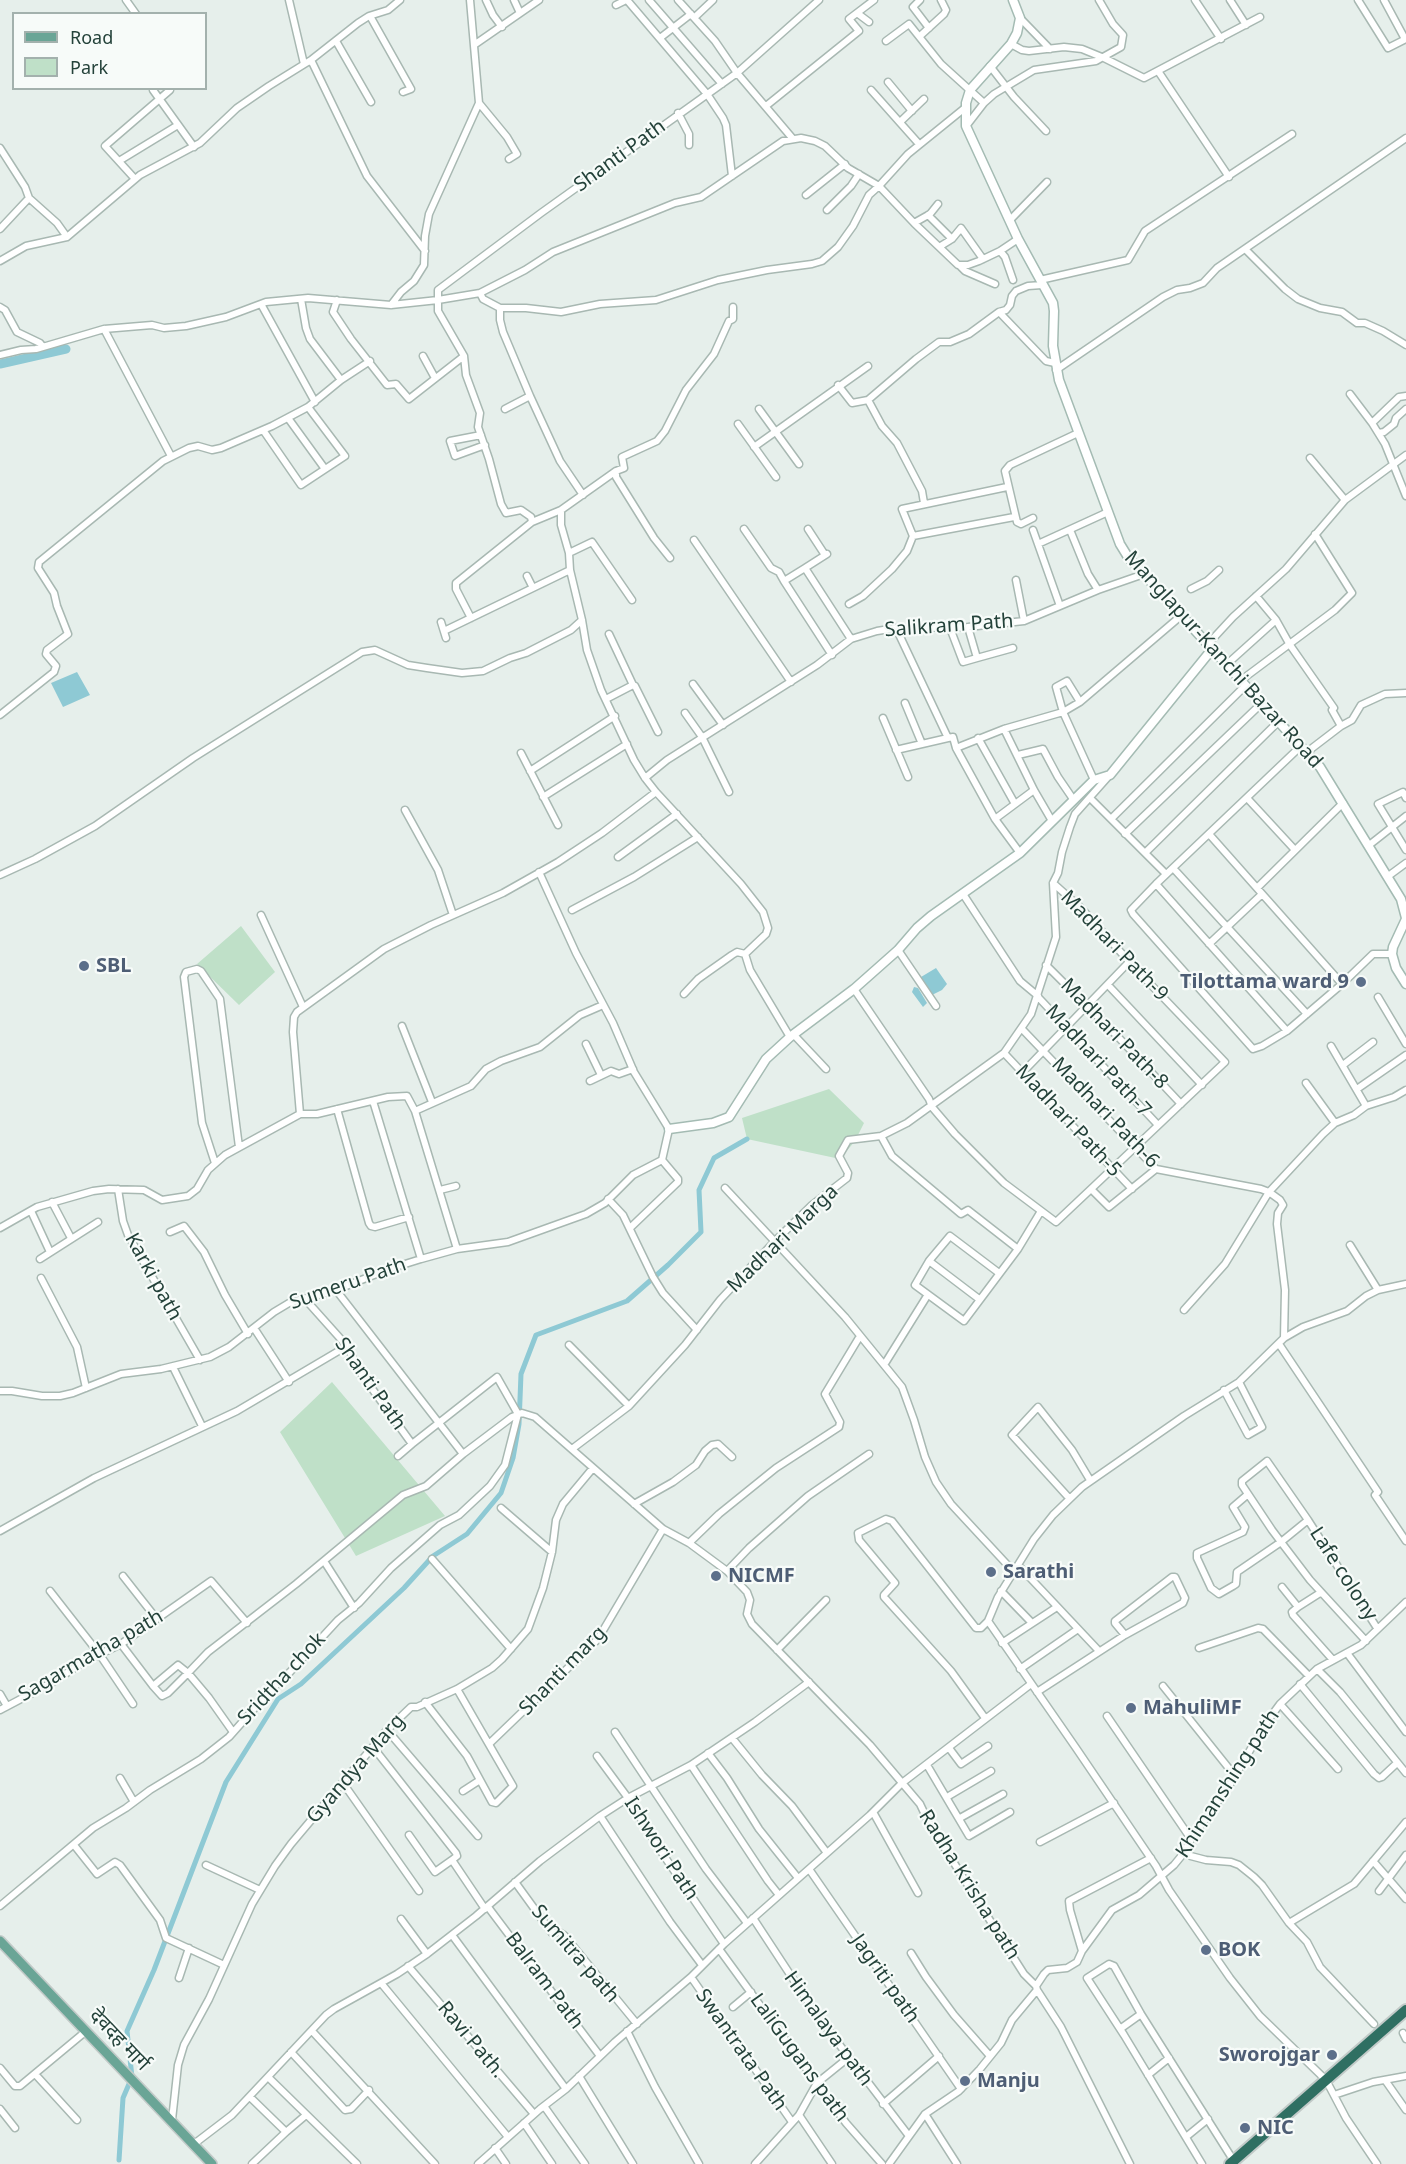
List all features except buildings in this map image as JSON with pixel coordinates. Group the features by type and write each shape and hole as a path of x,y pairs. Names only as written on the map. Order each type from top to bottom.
{"highway":[{"path":"1230,2159 1330,2087 1406,2010"},
{"path":"1239,2164 1406,2019"}],"main road":[{"name":"देवदह मार्ग","path":"0,1941 212,2164"}],"street":[{"path":"289,0 304,64"},
{"path":"0,261 26,246 68,237 135,178 194,147 229,118 237,108 311,60 370,16 388,10 400,0"},
{"path":"391,304 414,281 424,265 425,236 429,214 479,104 470,0"},
{"path":"486,0 502,27"},
{"path":"514,0 520,13"},
{"path":"474,45 539,0"},
{"path":"616,5 627,0 707,94 726,125 732,176"},
{"path":"649,0 722,84"},
{"path":"679,0 716,41 737,73 793,139"},
{"path":"660,38 713,0"},
{"name":"Shanti Path","path":"438,300 438,290 472,263 678,113 737,73 819,0"},
{"path":"766,106 859,31 849,19 874,0"},
{"path":"920,0 913,7 929,28"},
{"path":"920,36 944,14 946,10 940,0"},
{"path":"1013,0 1020,18 1050,49"},
{"path":"966,126 984,103 1005,85 1034,70 1080,64 1104,58 1121,47 1123,35 1113,24 1099,0"},
{"path":"1195,0 1221,39"},
{"path":"1230,0 1246,25"},
{"path":"1358,0 1388,48 1406,39 1384,0"},
{"path":"857,13 869,22"},
{"path":"370,16 411,89 403,92"},
{"path":"1011,44 1022,50 1074,47 1104,58 1144,78 1260,17"},
{"name":"Manglapur-Kanchi Bazar Road","path":"1020,18 1017,33 1011,44 970,90 966,107 966,126 1018,239 1053,303 1055,366 1122,548 1320,767 1405,904 1406,918 1392,954"},
{"path":"886,41 909,24 941,64 984,103"},
{"path":"336,41 372,102"},
{"path":"311,60 367,176 426,251"},
{"path":"990,66 1040,127 1046,131"},
{"path":"1158,71 1229,177"},
{"path":"888,82 912,111"},
{"path":"153,90 194,147"},
{"path":"135,178 105,146 170,90"},
{"path":"871,90 919,144"},
{"path":"900,122 924,99"},
{"path":"479,104 507,137 517,154 508,159"},
{"path":"480,293 483,299 500,308 561,312 600,304 656,300 718,280 822,261 847,234 869,195 919,144 966,107"},
{"path":"678,113 689,134 689,145"},
{"path":"118,161 178,125"},
{"path":"838,386 852,403 868,400 939,342 950,342 969,334 999,312 1006,310 1016,291 1041,282 1128,260 1145,231 1292,134"},
{"path":"0,355 43,347 104,329 152,325 164,328 186,326 226,317 261,304 301,299 391,304 480,293 525,270 553,252 675,203 701,197 783,141 801,138 825,146 845,164 879,186 965,271 995,284"},
{"path":"999,312 1046,361 1055,366 1163,297 1177,290 1203,283 1217,268 1406,138"},
{"path":"0,148 29,198 57,223 68,237"},
{"path":"806,195 845,164"},
{"path":"827,210 851,186 859,174"},
{"path":"1010,220 1047,182"},
{"path":"0,228 29,198"},
{"path":"914,223 928,215 938,204"},
{"path":"928,215 952,238"},
{"path":"939,247 961,228 983,259"},
{"path":"958,265 968,265 983,259 1018,239"},
{"path":"1245,249 1298,299 1320,308 1342,312 1357,323 1383,331 1406,345"},
{"path":"1000,251 1005,257 1013,280"},
{"path":"301,299 310,339 341,380"},
{"path":"337,300 334,315 351,339 387,385 396,384 409,399 464,356"},
{"path":"438,300 438,312 464,356 466,375 480,413 478,427 501,504 506,513 521,510 531,517 532,522"},
{"path":"261,304 315,402"},
{"path":"0,307 5,310 17,332 43,347"},
{"path":"471,618 456,589 456,583 532,522 561,510 616,471 624,468 622,458 657,441 665,431 686,390 714,354 729,321 733,319 733,307"},
{"path":"500,308 503,332 530,396 560,461 583,495"},
{"path":"104,329 171,456"},
{"path":"423,356 435,378"},
{"path":"0,715 54,672 56,666 46,654 47,650 68,634 54,593 38,568 39,562 171,456 198,446 212,450 221,448 288,418 315,402 341,380 370,361"},
{"path":"754,447 868,366"},
{"path":"1350,394 1379,433 1406,496"},
{"path":"505,409 530,396"},
{"path":"1372,423 1399,397 1406,396"},
{"path":"868,400 882,426 897,443 922,491 924,503"},
{"path":"262,430 301,484 345,456 308,406"},
{"path":"1379,433 1395,424 1396,418 1406,408"},
{"path":"759,409 800,464"},
{"path":"288,418 325,469"},
{"path":"738,424 776,477"},
{"path":"1033,518 1020,524 1014,517 1007,487 1005,471 1007,467 1078,433"},
{"path":"445,434 455,456 485,446"},
{"path":"450,441 481,435"},
{"path":"669,1129 725,1120 732,1113 766,1059 898,950 916,928 942,907 1020,853 1094,780 1110,775 1211,646 1256,596 1286,569 1345,500 1406,455"},
{"path":"1310,459 1345,500"},
{"path":"616,471 616,477 654,538 670,558"},
{"path":"849,604 863,596 892,569 907,551 913,536 902,509 1007,487"},
{"path":"561,510 561,525 569,554 570,570 587,650 595,675 645,778 741,884 763,912 768,928 766,934 746,954"},
{"path":"1038,544 1108,512"},
{"path":"913,536 1014,517"},
{"path":"744,529 771,568 779,572 831,655"},
{"path":"784,581 826,555 808,529"},
{"path":"1033,530 1060,606"},
{"path":"1071,530 1088,574 1098,590"},
{"path":"1111,819 1243,684 1335,610 1352,592 1315,534"},
{"path":"694,540 791,682"},
{"path":"569,554 592,542 632,600"},
{"path":"805,568 851,639"},
{"path":"441,621 445,634 471,618 570,570"},
{"path":"1191,589 1207,581 1219,570"},
{"name":"Salikram Path","path":"645,778 667,760 791,682 851,639 896,628 950,628 1024,621 1098,590 1144,574"},
{"path":"527,576 533,588"},
{"path":"1016,580 1024,621"},
{"path":"1256,596 1276,620 1290,645 1334,708 1332,710 1341,726"},
{"path":"956,748 1004,729 1063,712 1080,702 1182,615"},
{"path":"0,875 35,860 96,826 117,809 231,733 362,652 375,650 408,664 427,668 462,673 483,671 526,653 571,630 582,620"},
{"path":"1226,664 1276,620"},
{"path":"968,627 977,658"},
{"path":"896,628 948,738"},
{"path":"950,628 962,661 1014,648"},
{"path":"609,634 658,732"},
{"path":"1080,702 1067,681 1056,687 1063,712 1094,780"},
{"path":"693,684 723,725"},
{"path":"606,699 633,686"},
{"path":"1406,693 1378,696 1361,705 1352,720 1304,749 1247,798 1131,910 1136,919 1208,996 1253,1049 1287,1031 1373,954 1392,954 1396,968 1406,984"},
{"path":"905,703 922,744"},
{"path":"1125,834 1262,703"},
{"path":"685,712 702,737 729,792"},
{"path":"530,771 615,716"},
{"path":"882,718 908,777"},
{"path":"1145,854 1279,722"},
{"path":"1004,729 1052,821"},
{"path":"896,750 953,737 956,748 995,819 1020,853"},
{"path":"978,738 1015,804"},
{"path":"543,797 627,744"},
{"path":"1017,755 1044,749 1058,777 1073,799"},
{"path":"521,753 558,825"},
{"name":"Madhari Marga","path":"573,1449 629,1406 774,1242 812,1205 847,1178 848,1173 839,1156 848,1140 881,1136 932,1107 1004,1053 1031,1014 1056,936 1053,883 1075,814 1110,775"},
{"path":"995,819 1034,790"},
{"path":"300,1114 293,1024 295,1014 384,949 503,893 579,849 656,792"},
{"path":"1406,798 1403,792 1378,804 1406,850"},
{"path":"1090,798 1166,874"},
{"path":"1247,798 1294,850"},
{"path":"1257,888 1342,803"},
{"path":"405,810 441,875 453,915"},
{"path":"618,857 677,814"},
{"path":"1368,846 1406,816"},
{"path":"1209,834 1342,984"},
{"path":"572,910 634,878 698,837"},
{"path":"1387,877 1406,863"},
{"path":"1173,868 1307,1014"},
{"path":"539,872 633,1069 656,1111 669,1129 662,1160 678,1182 630,1228"},
{"name":"Madhari Path-9","path":"1053,883 1082,908 1129,962 1225,1062 1202,1085"},
{"path":"1156,884 1287,1031"},
{"name":"Madhari Path-7","path":"963,894 1020,981 1038,996 1065,1028 1158,1125"},
{"path":"1209,944 1261,895"},
{"path":"261,915 303,1007"},
{"path":"898,950 936,1006"},
{"path":"684,994 698,979 732,955 737,952 746,954"},
{"path":"746,954 750,970 792,1036 826,1070"},
{"path":"1023,1072 1129,962"},
{"name":"Madhari Path-8","path":"1046,965 1181,1104"},
{"path":"215,1163 202,1123 184,976 186,972 197,969 201,971 220,999 239,1147"},
{"path":"854,988 929,1099 932,1107 955,1134 1004,1183 1056,1222 1202,1085 1108,985"},
{"path":"1378,997 1406,1044"},
{"path":"415,1111 471,1086 486,1069 540,1047 580,1015 603,1005"},
{"path":"402,1026 432,1102"},
{"name":"Madhari Path-6","path":"1022,1029 1156,1169 1269,1191"},
{"path":"1343,1065 1373,1042"},
{"path":"586,1044 601,1075"},
{"path":"1332,1046 1366,1106"},
{"name":"Madhari Path-5","path":"1004,1053 1132,1189"},
{"path":"1357,1089 1406,1055"},
{"path":"590,1082 611,1071 622,1074 633,1069"},
{"path":"1306,1083 1335,1123"},
{"path":"1184,1310 1225,1264 1269,1191 1288,1169 1335,1123 1354,1115 1366,1106 1394,1097 1406,1090"},
{"path":"0,1228 51,1202 93,1191 144,1190 162,1200 188,1196 197,1189 215,1163 239,1147 300,1114 317,1114 402,1095 407,1096 415,1111 457,1249"},
{"path":"373,1101 421,1259"},
{"path":"338,1109 370,1225 375,1227 409,1217"},
{"path":"881,1136 892,1156 962,1214 967,1210 1018,1249"},
{"name":"Sumeru Path","path":"0,1391 51,1397 73,1393 121,1374 173,1367 200,1360 223,1351 285,1305 336,1290 421,1259 457,1249 508,1242 586,1214 608,1199 633,1175 662,1160"},
{"path":"1091,1189 1109,1207 1156,1169"},
{"path":"440,1190 456,1186"},
{"path":"725,1188 825,1295 884,1365 906,1395 925,1457 945,1496 1014,1572"},
{"name":"Karki path","path":"117,1189 128,1235 200,1360"},
{"path":"1269,1191 1283,1205 1278,1213 1277,1224 1285,1290 1284,1338"},
{"path":"608,1199 623,1215 663,1293 697,1330"},
{"path":"51,1202 72,1238"},
{"path":"31,1211 50,1252"},
{"path":"999,1273 950,1236 929,1261 915,1284 927,1296 964,1321 1018,1249 1041,1211"},
{"path":"40,1259 98,1222"},
{"path":"170,1233 184,1226 191,1235 204,1252 225,1295 248,1334"},
{"path":"1350,1245 1378,1290"},
{"path":"929,1261 979,1299"},
{"path":"41,1278 77,1347 86,1388"},
{"path":"985,1718 951,1671 884,1597 884,1594 895,1583 859,1540 858,1533 886,1519 892,1521 976,1628 981,1629 988,1621 1001,1591 1044,1526 1069,1498 1090,1480 1224,1390 1284,1338 1303,1327 1347,1311 1378,1290 1406,1284"},
{"path":"336,1290 463,1454"},
{"path":"884,1365 927,1296"},
{"name":"Shanti Path","path":"305,1299 347,1346 360,1372 412,1444 496,1377 518,1414"},
{"path":"254,1328 289,1382"},
{"path":"689,1543 719,1514 776,1468 839,1427 840,1422 825,1394 860,1336"},
{"path":"1279,1344 1378,1492 1375,1496 1406,1541"},
{"path":"569,1345 629,1406"},
{"path":"0,1531 94,1478 237,1411 347,1346"},
{"path":"173,1367 202,1426"},
{"path":"1224,1390 1248,1435 1262,1427 1236,1381"},
{"path":"1069,1498 1012,1435 1038,1407 1072,1450 1090,1480"},
{"path":"121,1644 153,1686 165,1696 208,1652 247,1623 403,1495 426,1486 505,1420 518,1414"},
{"name":"Radha Krisha path","path":"518,1414 535,1417 663,1529 689,1543 727,1571 747,1592 750,1600 748,1619 870,1745 920,1804 929,1823 1024,1974 1036,1988 1061,2027 1130,2164"},
{"name":"Sridtha chok","path":"0,1906 98,1825 212,1752 330,1628 354,1608 401,1558 440,1525 459,1515 500,1474 507,1460 518,1414"},
{"path":"398,1456 412,1444"},
{"path":"634,1504 673,1482 696,1465 712,1445 718,1444 732,1457"},
{"path":"727,1571 749,1548 808,1496 869,1454"},
{"name":"Lafe colony","path":"1247,1495 1241,1483 1267,1461 1377,1628"},
{"name":"Gyandya Marg","path":"172,2120 178,2065 184,2045 209,1999 260,1890 291,1844 387,1730 411,1707 417,1707 457,1689 492,1668 528,1629 543,1588 552,1552 556,1520 563,1504 593,1468"},
{"path":"1308,1520 1281,1542 1238,1572 1236,1584 1219,1594 1211,1588 1197,1558 1197,1553 1243,1532 1245,1527 1233,1508 1247,1495 1281,1542 1320,1593 1366,1641"},
{"path":"501,1508 552,1552"},
{"name":"Shanti marg","path":"490,1743 598,1639 663,1529"},
{"path":"432,1559 511,1649"},
{"path":"324,1561 354,1608"},
{"path":"1019,1566 1099,1651"},
{"path":"123,1576 156,1618"},
{"path":"1037,1692 1125,1635 1185,1601 1175,1577 1115,1621 1125,1635"},
{"name":"Sagarmatha path","path":"0,1710 53,1682 82,1663 121,1644 211,1581 247,1623"},
{"path":"1282,1587 1298,1607"},
{"path":"50,1591 100,1655 133,1704"},
{"path":"1001,1591 1032,1623"},
{"path":"1320,1593 1292,1612 1333,1660"},
{"path":"777,1650 826,1600"},
{"name":"Khimanshing path","path":"889,2164 925,2114 961,2089 1001,2043 1012,2020 1048,1970 1074,1965 1113,1910 1139,1895 1162,1877 1183,1854 1280,1704 1317,1670 1355,1650 1406,1602"},
{"path":"1002,1643 1058,1607"},
{"path":"988,1621 1151,1858 1177,1902 1251,2005 1330,2087 1374,2163"},
{"path":"1199,1648 1258,1628 1263,1629 1309,1676"},
{"path":"1020,1669 1078,1629"},
{"path":"1347,1653 1406,1732"},
{"path":"153,1686 178,1665 188,1673 209,1698 233,1732"},
{"path":"1317,1670 1340,1692 1406,1773"},
{"path":"194,2144 226,2120 250,2097 334,2009 427,1954 487,1908 572,1835 628,1798 691,1765 808,1682"},
{"path":"478,2164 691,1977 721,1946 873,1812 902,1783 949,1749 1030,1684"},
{"path":"1300,1684 1374,1774 1379,1778 1382,1777 1397,1763"},
{"path":"1163,1686 1235,1776"},
{"path":"425,1702 467,1756 493,1803 514,1787 457,1689"},
{"path":"0,1694 7,1706"},
{"path":"1280,1704 1338,1769"},
{"path":"1107,1716 1191,1839"},
{"path":"387,1730 478,1836"},
{"name":"Himalaya path","path":"615,1732 706,1869 750,1921 848,2058 909,2136"},
{"path":"732,1738 762,1775 792,1806 827,1853"},
{"path":"949,1749 961,1764 988,1746"},
{"name":"Balram Path","path":"373,1747 456,1853 458,1856 452,1860 600,2056"},
{"path":"708,1753 727,1778 759,1829 798,1878"},
{"name":"Ishwori Path","path":"597,1756 628,1798 721,1946"},
{"path":"691,1765 779,1895"},
{"path":"927,1765 969,1836 1010,1812"},
{"path":"947,1797 991,1771"},
{"path":"120,1778 134,1802"},
{"path":"462,1791 480,1780"},
{"path":"343,1783 419,1892"},
{"path":"960,1818 1003,1794"},
{"path":"1040,1842 1114,1803"},
{"path":"873,1812 918,1893"},
{"path":"600,1816 670,1922 702,1965"},
{"path":"1289,1923 1354,1884 1405,1826"},
{"path":"409,1835 435,1872 452,1860"},
{"path":"74,1845 97,1874 115,1862 120,1865 160,1920 168,1939 224,1965"},
{"path":"1183,1854 1239,1865 1262,1885 1289,1923 1307,1942 1320,1967 1374,2024"},
{"path":"1082,1951 1070,1910 1070,1900 1151,1858"},
{"path":"1378,1891 1405,1860"},
{"path":"1373,1861 1406,1899"},
{"path":"206,1865 260,1890"},
{"name":"Jagriti path","path":"809,1869 961,2089"},
{"name":"Sumitra path","path":"515,1882 552,1934 559,1932 564,1935 637,2024"},
{"path":"401,1919 427,1954"},
{"path":"452,1935 566,2089"},
{"name":"LaliGugans path","path":"721,1946 780,2034 858,2138 882,2164"},
{"path":"179,1977 189,1948"},
{"path":"911,1953 954,2015 990,2056"},
{"path":"1202,2164 1087,1978 1109,1964 1114,1966 1230,2159"},
{"name":"Ravi Path.","path":"408,1966 534,2114"},
{"name":"Swantrata Path","path":"691,1977 792,2122"},
{"path":"381,1983 508,2137"},
{"path":"733,2007 751,1992"},
{"path":"1120,2029 1141,2014"},
{"path":"312,2031 435,2164"},
{"path":"627,2031 655,2087 699,2164"},
{"path":"0,2068 17,2086 23,2085 85,2032"},
{"path":"291,2052 345,2110 351,2109 369,2090"},
{"path":"883,2104 939,2056"},
{"path":"755,2164 799,2115 817,2083 848,2058"},
{"path":"1148,2075 1169,2058"},
{"path":"35,2074 77,2120"},
{"path":"579,2076 633,2164"},
{"path":"1330,2087 1362,2085 1406,2076"},
{"path":"268,2077 357,2164"},
{"path":"1385,2080 1406,2110"},
{"path":"250,2097 286,2132"},
{"path":"544,2106 585,2164"},
{"path":"0,2109 15,2128"},
{"path":"925,2114 957,2164"},
{"path":"252,2164 306,2115"},
{"path":"799,2115 832,2164"},
{"path":"1186,2137 1208,2119"},
{"path":"524,2123 552,2164"},
{"path":"495,2148 506,2164"}],"green space":[{"path":"241,926 275,972 239,1005 197,964"},
{"path":"829,1089 864,1123 855,1141 840,1159 747,1139 742,1118"},
{"path":"332,1382 445,1516 356,1556 280,1432"}],"water":[{"path":"77,672 90,695 63,707 51,683"},
{"path":"936,968 947,984 942,990 932,995 921,977"},
{"path":"914,987 918,988 927,1003 923,1007 912,992"}],"waterway":[{"path":"0,364 66,349"},
{"path":"119,2160 123,2098 132,2077 127,2031 154,1970 226,1782 278,1699 301,1684 404,1588 433,1556 467,1534 501,1493 513,1458 519,1424 521,1374 536,1335 627,1301 668,1265 701,1232 699,1190 714,1158 747,1139"}],"place":[{"name":"SBL","path":"84,966"},
{"name":"Tilottama ward 9","path":"1361,982"},
{"name":"Sarathi","path":"991,1572"},
{"name":"NICMF","path":"716,1576"},
{"name":"MahuliMF","path":"1131,1708"},
{"name":"BOK","path":"1206,1950"},
{"name":"Sworojgar","path":"1332,2055"},
{"name":"Manju","path":"965,2081"},
{"name":"NIC","path":"1245,2128"}]}
